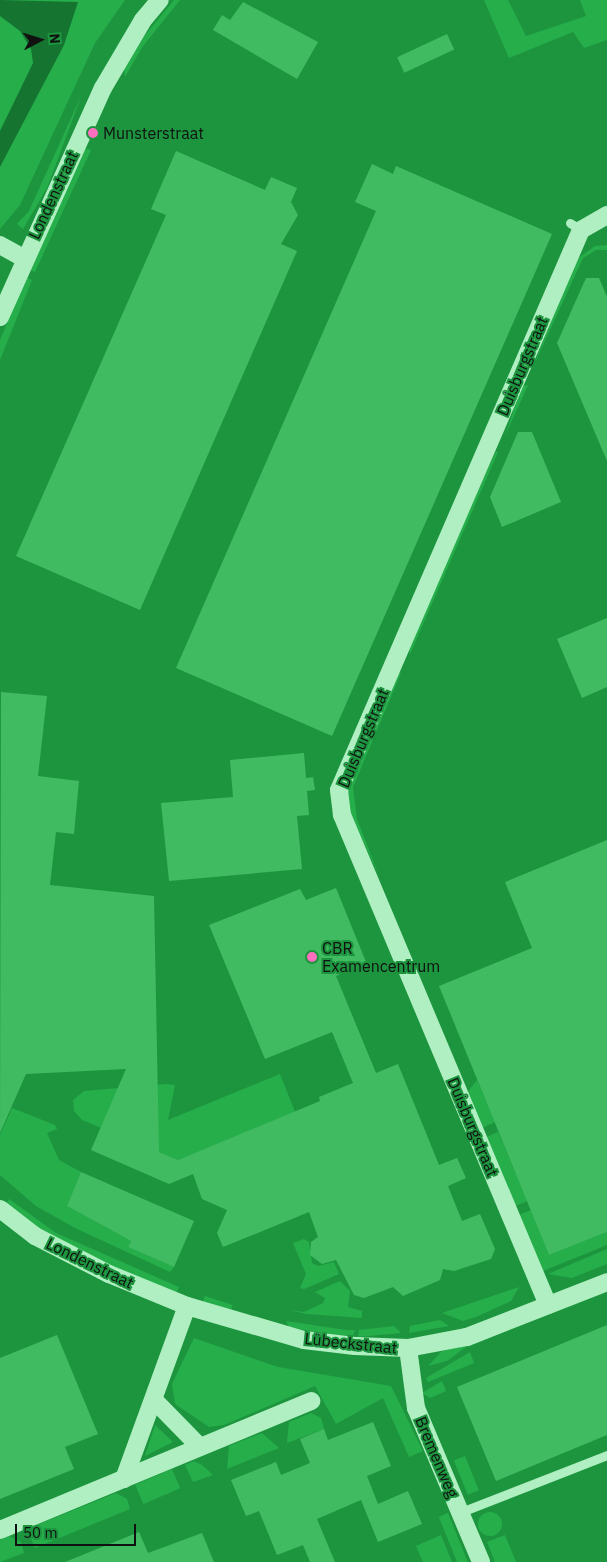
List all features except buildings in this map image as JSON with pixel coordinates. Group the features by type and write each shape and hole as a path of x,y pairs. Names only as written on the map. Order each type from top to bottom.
{"street":[{"name":"Londenstraat","path":"0,317 23,258 104,88 143,20 160,0"},
{"name":"Duisburgstraat","path":"548,1305 342,815 339,790 576,226 607,215"},
{"path":"0,245 23,258"},
{"name":"Londenstraat","path":"0,1209 35,1236 109,1274 187,1306"},
{"name":"Lübeckstraat","path":"187,1306 304,1340 408,1348 467,1337 607,1282"},
{"path":"124,1479 155,1400 187,1306"},
{"name":"Bremenweg","path":"408,1348 416,1408 481,1562"},
{"path":"155,1400 200,1447"},
{"path":"0,1530 311,1401"}],"lane":[{"path":"461,1512 607,1455"}],"shaded area":[{"path":"0,0 125,0 95,43 20,205 0,229"},
{"path":"0,0 78,2 64,45 0,167 0,131 33,63 31,49 20,31 0,16"},
{"path":"174,0 180,0 143,46 125,77 124,69 145,35"},
{"path":"484,0 508,0 526,36 586,16 580,0 607,0 607,40 584,48 573,32 509,58"},
{"path":"82,94 47,188 23,229 17,224 29,211"},
{"path":"84,148 91,150 35,272 30,270"},
{"path":"607,245 607,250 596,250 583,258 532,369 577,259 595,246"},
{"path":"26,277 32,280 0,360 0,340"},
{"path":"528,385 504,438 522,386"},
{"path":"496,451 498,452 410,654 408,646"},
{"path":"401,673 353,787 357,819 379,876 347,806 346,790 395,674"},
{"path":"280,1074 295,1112 178,1160 82,1120 74,1111 73,1100 84,1091 166,1084 175,1085 168,1120"},
{"path":"477,1080 495,1122 480,1129 466,1094"},
{"path":"12,1108 55,1125 57,1129 47,1133 59,1160 81,1172 67,1206 131,1241 128,1247 174,1267 170,1272 75,1228 36,1206 0,1175 0,1135"},
{"path":"498,1132 527,1201 513,1207 483,1138"},
{"path":"9,1199 56,1233 179,1287 176,1295 49,1237 5,1205"},
{"path":"531,1210 549,1255 607,1232 607,1245 543,1271 516,1216"},
{"path":"304,1239 309,1242 312,1263 318,1266 334,1262 339,1274 304,1289 300,1288 306,1274 293,1243"},
{"path":"607,1249 607,1264 572,1278 548,1274"},
{"path":"340,1281 350,1291 348,1307 362,1311 362,1318 307,1314 289,1310 304,1312 323,1303 325,1298 315,1292"},
{"path":"519,1287 511,1301 476,1317 463,1321 442,1313"},
{"path":"205,1296 233,1305 230,1313 203,1304"},
{"path":"440,1320 449,1326 409,1333 410,1326"},
{"path":"286,1321 355,1330 353,1336 325,1334 289,1327"},
{"path":"394,1326 401,1333 358,1337 359,1330"},
{"path":"194,1338 278,1367 391,1386 423,1451 409,1457 383,1398 336,1424 315,1386 224,1425 209,1427 175,1404 172,1384"},
{"path":"470,1344 447,1361 428,1366 442,1351"},
{"path":"470,1352 474,1363 428,1382 426,1378"},
{"path":"442,1381 446,1391 430,1398 422,1393"},
{"path":"311,1413 321,1418 324,1429 287,1443 289,1422"},
{"path":"155,1425 173,1442 145,1456"},
{"path":"262,1433 279,1448 227,1469 229,1446"},
{"path":"465,1456 479,1490 468,1495 454,1460"},
{"path":"194,1461 202,1465 213,1475 193,1482 185,1465"},
{"path":"172,1469 180,1488 143,1504 135,1485"},
{"path":"116,1493 127,1499 130,1509 35,1548 27,1529"},
{"path":"490,1512 495,1513 501,1519 501,1529 495,1535 490,1536 485,1535 479,1529 478,1524 479,1519 485,1513"},
{"path":"448,1513 468,1562 457,1562 439,1517"},
{"path":"441,1535 452,1562 423,1562 416,1546"},
{"path":"505,1535 516,1562 495,1562 487,1542"},
{"path":"9,1536 21,1542 24,1553 0,1562 0,1540"}],"place":[{"name":"Munsterstraat","path":"93,133"},
{"name":"CBR Examencentrum","path":"312,957"}]}
